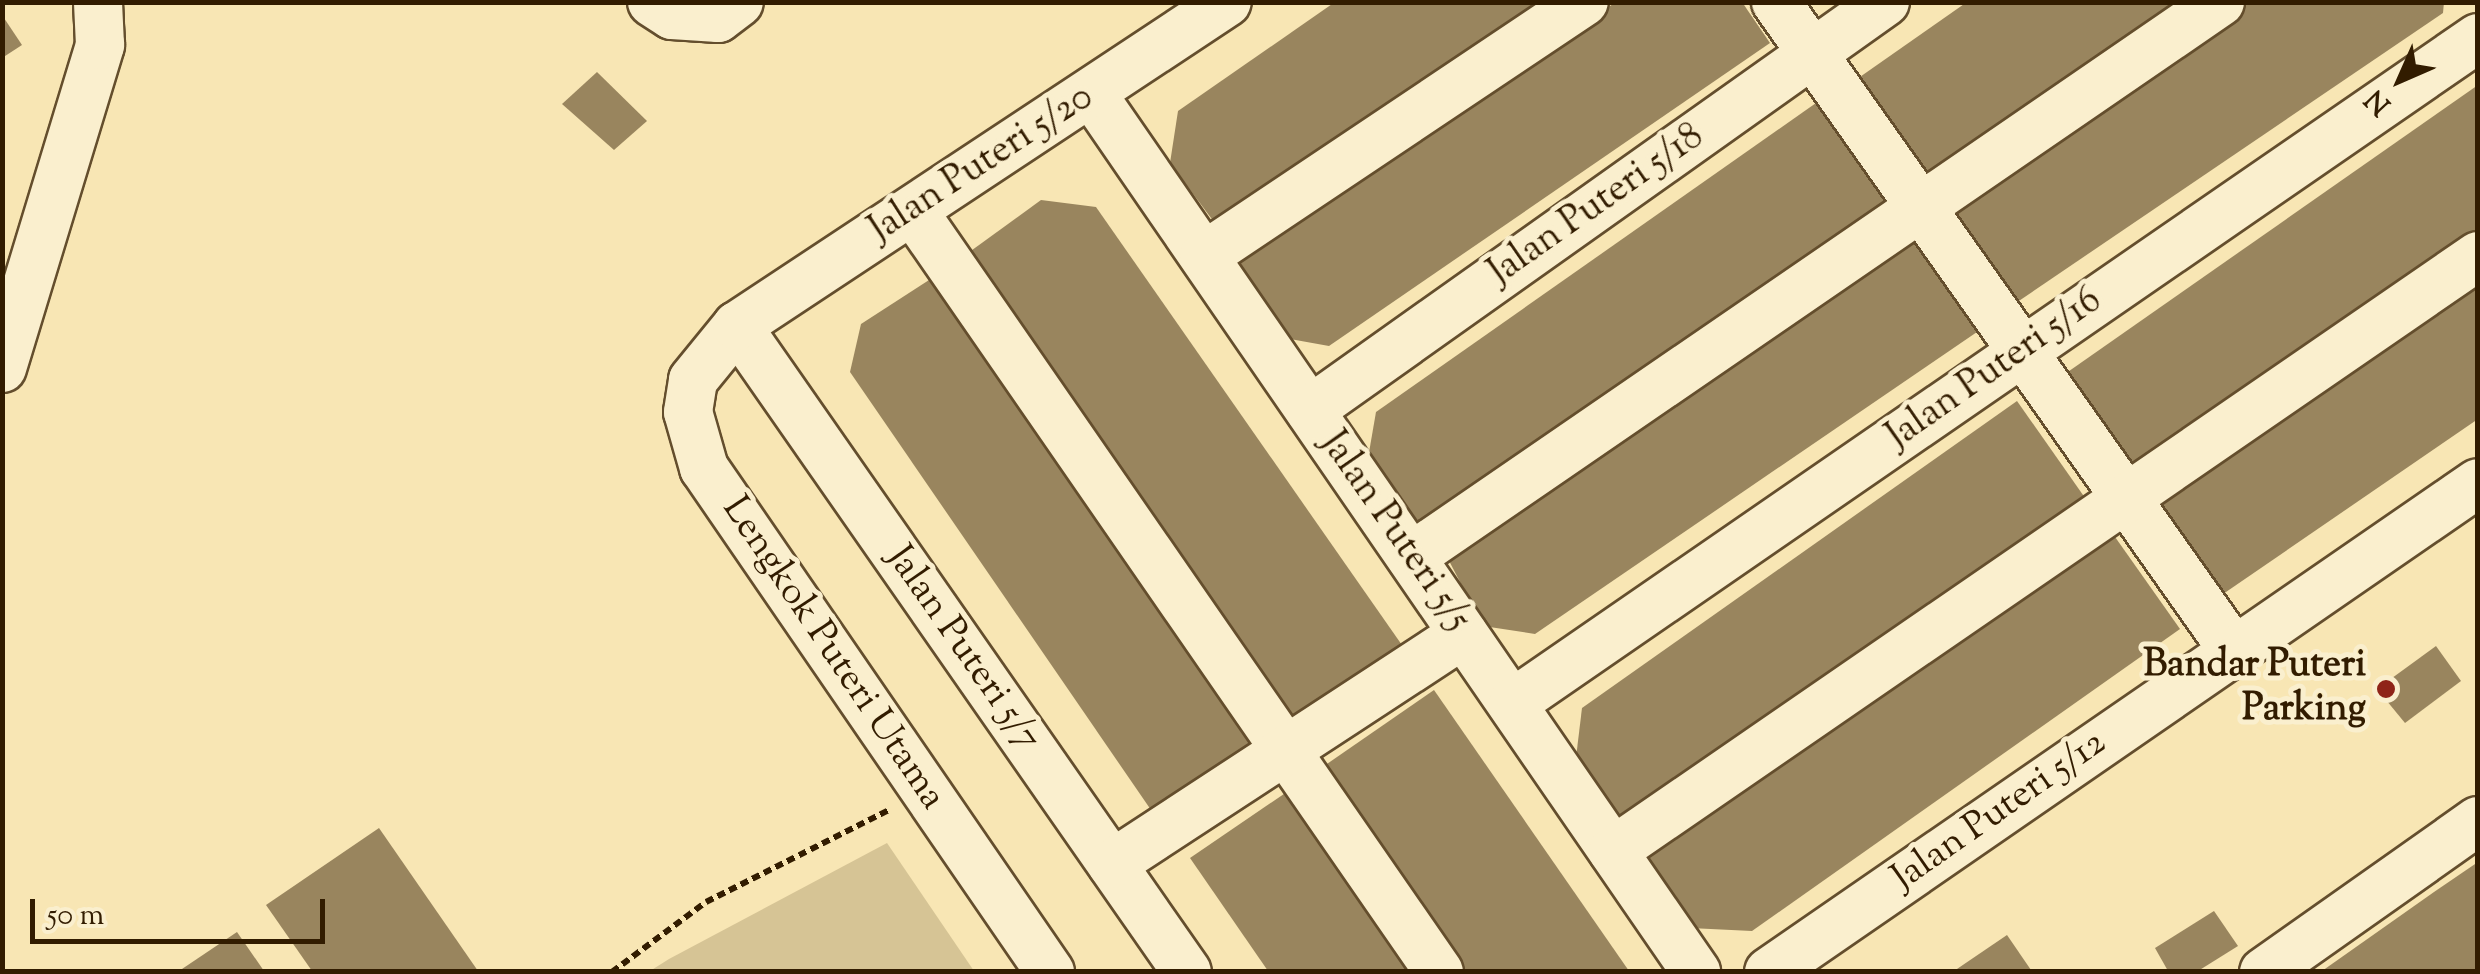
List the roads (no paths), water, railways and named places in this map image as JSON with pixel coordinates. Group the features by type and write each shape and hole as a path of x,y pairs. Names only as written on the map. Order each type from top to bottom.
{"street":[{"path":"2,368 100,45 98,2"},
{"path":"652,2 672,15 718,18 739,2"},
{"name":"Jalan Puteri 5/20","path":"737,326 1226,2"},
{"path":"1204,256 1584,2"},
{"path":"1776,2 2234,651"},
{"name":"Jalan Puteri 5/18","path":"1310,410 1885,2"},
{"path":"1411,557 2220,2"},
{"name":"Jalan Puteri 5/16","path":"1512,703 2478,38"},
{"name":"Jalan Puteri 5/5","path":"1092,94 1696,972"},
{"path":"913,211 1439,972"},
{"path":"1614,851 2130,504 2478,256"},
{"name":"Lengkok Puteri Utama","path":"737,326 693,380 688,412 704,468 1050,972"},
{"name":"Jalan Puteri 5/7","path":"737,326 1187,972"},
{"name":"Jalan Puteri 5/12","path":"1768,972 2478,483"},
{"path":"1112,864 1464,634"},
{"path":"2264,972 2478,820"}],"place":[{"name":"Bandar Puteri Parking","path":"2386,689"}]}
